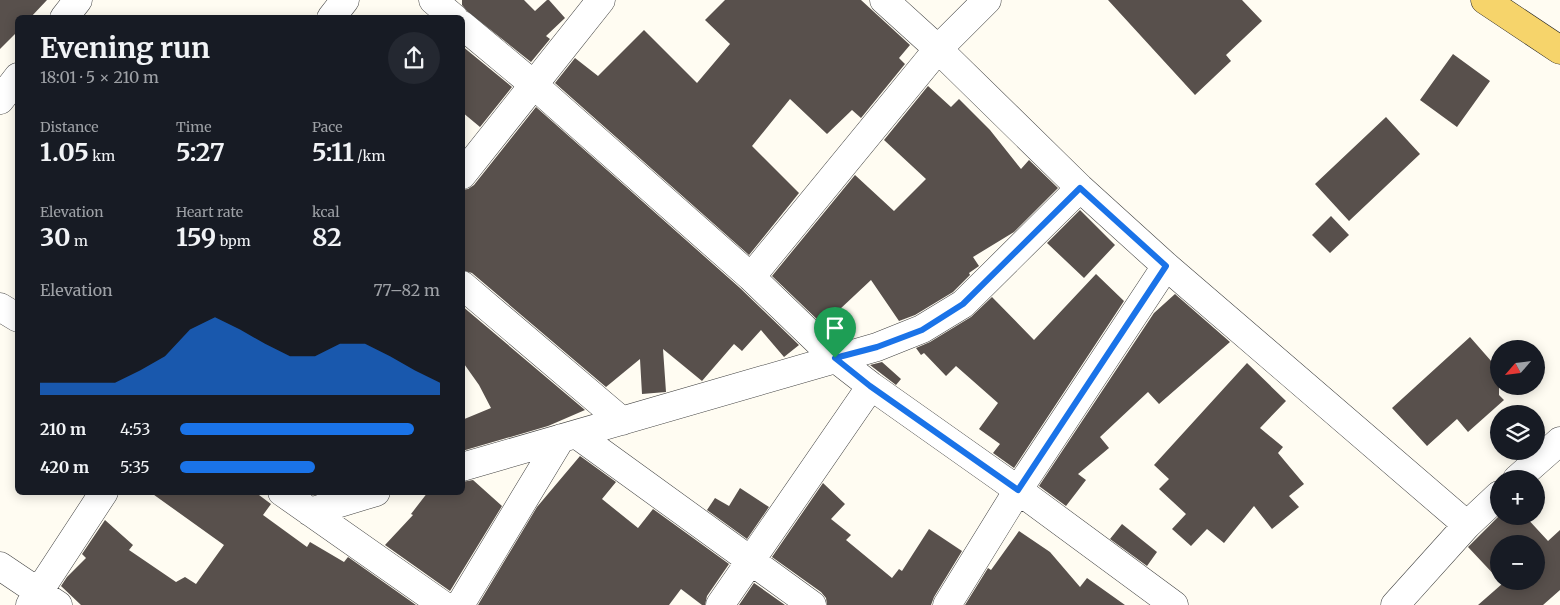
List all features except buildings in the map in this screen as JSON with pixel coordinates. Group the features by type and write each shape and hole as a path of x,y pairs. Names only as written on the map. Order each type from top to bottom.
{"main road":[{"path":"1485,0 1560,50"}],"street":[{"path":"66,15 78,0"},
{"path":"333,15 345,0"},
{"path":"433,0 450,15"},
{"path":"465,171 601,0"},
{"path":"884,0 1080,188 1166,266 1467,525"},
{"path":"750,277 938,50 987,0"},
{"path":"465,28 534,85 750,277 835,358 870,386 1018,490 1174,605"},
{"path":"0,100 15,81"},
{"path":"465,466 877,347 922,330 963,304 1080,188"},
{"path":"947,605 1018,490 1166,266"},
{"path":"465,288 622,420"},
{"path":"0,307 15,316"},
{"path":"720,605 870,386"},
{"path":"569,436 812,605"},
{"path":"460,605 569,436"},
{"path":"1527,470 1560,441"},
{"path":"0,566 42,601 102,495"},
{"path":"286,495 443,605"},
{"path":"310,512 366,495"},
{"path":"1395,605 1467,525 1490,503"}],"route":[{"path":"1080,188 1166,266 1018,490 870,386 835,358 877,347 922,330 963,304 1080,188"}]}
